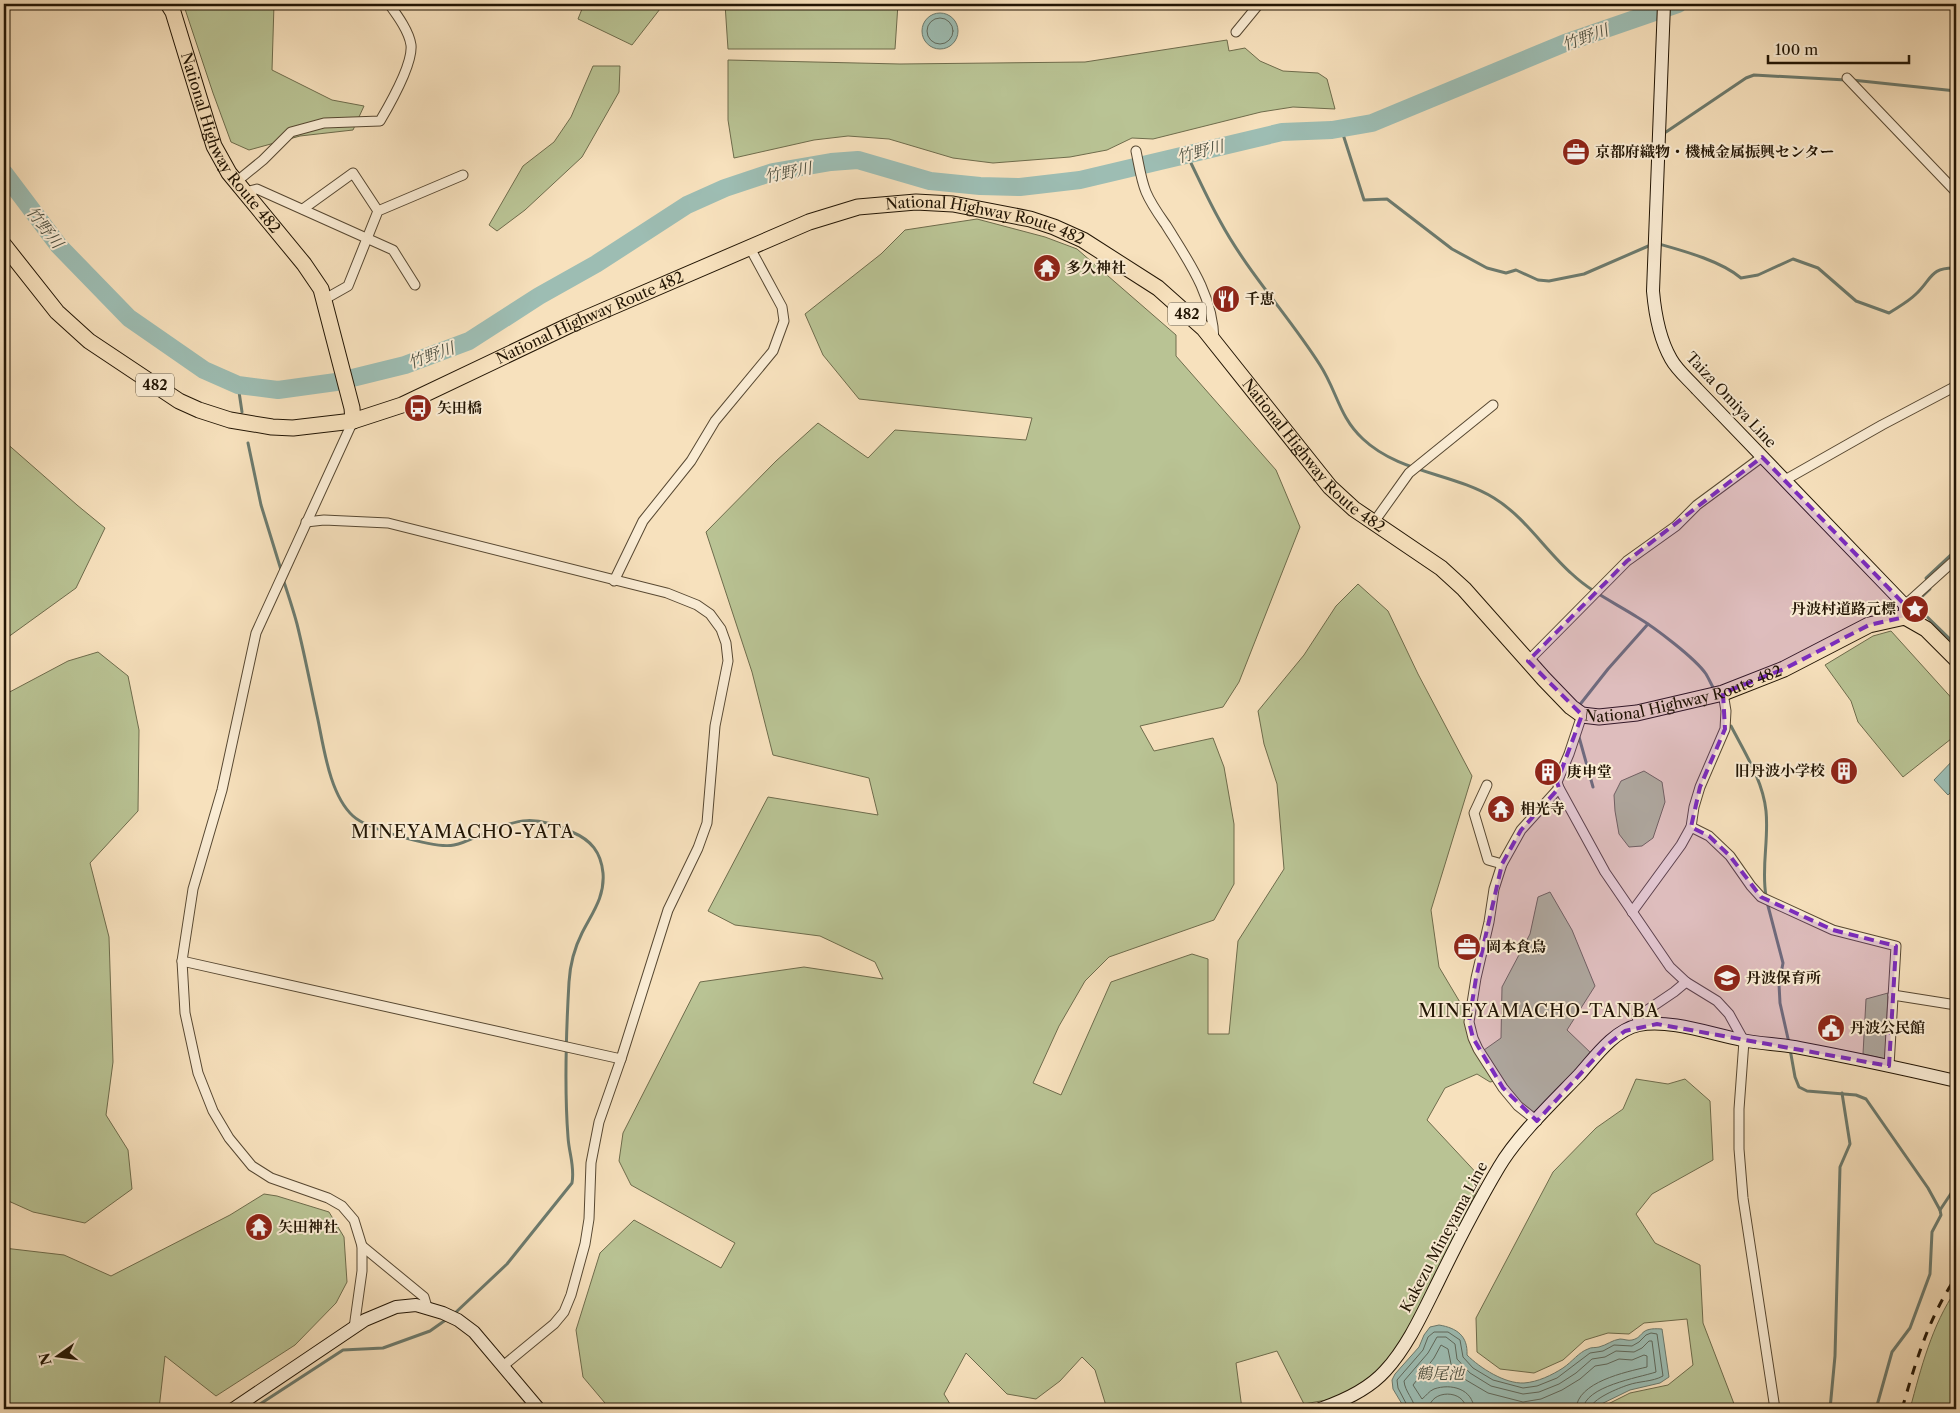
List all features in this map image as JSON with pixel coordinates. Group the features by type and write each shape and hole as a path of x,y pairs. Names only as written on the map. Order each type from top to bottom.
{"highway":[{"name":"National Highway Route 482","path":"168,4 173,12 214,146 228,173 304,264 322,289 353,415 402,405 570,325 833,214 858,207 882,204 916,202 953,204 1038,222 1083,240 1158,288 1204,329 1330,487 1354,509 1441,568 1464,589 1571,707 1582,715 1599,717 1637,713 1723,693 1784,668 1869,625 1905,611"},
{"name":"482","path":"4,245 57,312 89,341 179,401 230,420 272,427 303,427 353,415"},
{"path":"1905,611 1956,659"}],"main road":[{"name":"Taiza Omiya Line","path":"1664,4 1653,291 1655,314 1661,338 1671,360 1785,480 1905,611"},
{"name":"Kakezu Mineyama Line","path":"1320,1409 1336,1404 1361,1390 1384,1373 1399,1353 1422,1314 1457,1243 1497,1171 1519,1140 1607,1045 1625,1031 1638,1025 1657,1024 1683,1027 1744,1040 1798,1047 1956,1081"},
{"path":"241,1407 354,1328 382,1312 396,1307 416,1305 443,1313 458,1320 474,1332 539,1409"}],"street":[{"path":"389,4 408,34 411,46 408,61 393,98 380,121 324,123 290,132 263,160 241,187 257,190 393,250 415,285"},
{"path":"1236,32 1259,4"},
{"path":"1847,78 1956,192"},
{"path":"1136,151 1146,192 1195,270 1206,296 1214,329 1214,341"},
{"path":"302,209 353,173 378,211"},
{"path":"324,299 348,286 378,211 463,176"},
{"path":"614,581 643,521 691,461 715,421 773,352 784,322 782,307 750,248"},
{"path":"1785,480 1882,424 1956,386"},
{"path":"1374,522 1409,474 1493,405"},
{"path":"353,415 256,634 222,790 193,889 182,961 185,1013 198,1072 213,1111 229,1138 252,1166 271,1178 328,1198 342,1206 354,1220 362,1246 362,1271 354,1328"},
{"path":"1528,661 1627,560 1676,526 1697,504 1762,457"},
{"path":"306,522 324,520 388,523 667,593 686,600 710,614 721,629 726,643 728,661 716,726 707,823 698,848 668,910 599,1122 591,1163 589,1219 585,1244 571,1295 564,1312 554,1324 503,1366"},
{"path":"1905,611 1956,559"},
{"path":"1632,912 1682,845 1691,826 1700,787 1724,729 1726,711 1723,693"},
{"path":"1582,715 1557,782 1559,788 1605,872 1670,966 1686,982 1717,1001 1729,1014 1744,1040 1739,1109 1739,1149 1744,1198 1775,1409"},
{"path":"1487,785 1474,813 1488,860 1502,864"},
{"path":"1537,1121 1518,1106 1503,1088 1478,1049 1469,1022 1494,890 1502,864 1521,830 1559,788"},
{"path":"1691,826 1710,836 1730,856 1761,897 1833,930 1896,946 1889,1066"},
{"path":"182,961 621,1059"},
{"path":"1638,1025 1637,1017 1686,982"},
{"path":"1893,995 1956,1005"},
{"path":"362,1246 424,1297 427,1307"}],"highlighted area":[{"path":"1762,457 1905,605 1905,617 1869,625 1784,669 1723,693 1725,729 1700,787 1691,827 1709,836 1730,856 1761,897 1833,930 1896,946 1889,1066 1657,1024 1625,1031 1607,1045 1537,1121 1503,1088 1473,1038 1469,1022 1476,978 1502,864 1521,830 1559,788 1557,782 1582,715 1528,661 1627,561"}],"green space":[{"path":"184,4 274,4 272,70 332,100 364,106 353,130 300,136 249,150 231,142"},
{"path":"584,4 667,4 660,9 632,45 578,19"},
{"path":"725,4 898,4 895,49 728,49"},
{"path":"1227,40 1229,51 1245,48 1260,61 1283,71 1318,73 1327,79 1335,109 1293,107 1261,112 1153,139 1132,138 1107,150 1070,157 993,163 953,158 889,139 848,136 814,140 734,158 728,120 728,60 900,64 1085,62"},
{"path":"593,66 620,66 619,92 582,157 525,210 497,231 489,225 523,166 554,142 571,117"},
{"path":"977,219 1045,237 1077,249 1176,335 1176,356 1276,470 1300,527 1239,682 1223,707 1140,726 1154,751 1213,738 1224,767 1234,824 1234,884 1214,920 1109,957 1085,981 1059,1026 1033,1083 1061,1095 1111,982 1192,954 1208,959 1208,1034 1229,1034 1238,941 1284,869 1277,784 1264,744 1258,711 1304,655 1336,606 1358,584 1388,611 1418,674 1472,776 1431,910 1439,967 1464,1009 1470,1039 1495,1081 1490,1082 1477,1074 1445,1088 1427,1120 1482,1179 1424,1302 1394,1351 1381,1368 1358,1386 1332,1399 1304,1404 1277,1351 1236,1363 1242,1409 1107,1409 1095,1370 1082,1357 1060,1381 1036,1399 1007,1394 966,1353 944,1394 953,1409 739,1409 731,1406 719,1409 610,1409 583,1377 576,1330 600,1253 634,1220 721,1268 735,1243 631,1185 619,1161 623,1133 700,982 804,967 883,979 875,962 820,936 735,925 708,911 768,797 878,815 869,778 773,755 752,672 706,532 776,461 818,423 868,458 895,430 1026,440 1032,418 859,399 823,355 805,314 881,254 905,230"},
{"path":"4,441 105,528 76,588 4,640"},
{"path":"1891,631 1956,703 1956,735 1903,777 1858,722 1851,701 1825,665 1873,636"},
{"path":"98,652 128,676 139,730 138,811 90,863 109,937 113,1062 106,1115 128,1150 132,1189 85,1223 33,1212 4,1199 4,695 68,661"},
{"path":"1644,771 1662,782 1665,802 1653,838 1642,846 1629,847 1619,834 1614,795 1621,781"},
{"path":"1550,892 1572,930 1595,986 1567,1030 1593,1055 1533,1113 1520,1105 1484,1050 1501,1038 1502,987 1530,934 1538,897"},
{"path":"1888,993 1885,1059 1863,1054 1866,999"},
{"path":"1636,1079 1668,1084 1685,1079 1710,1101 1713,1160 1652,1194 1636,1214 1655,1243 1700,1265 1703,1323 1736,1409 1598,1409 1630,1393 1668,1385 1693,1365 1687,1319 1644,1323 1629,1334 1608,1333 1585,1340 1563,1360 1534,1373 1500,1369 1477,1352 1476,1318 1553,1172 1596,1128 1623,1109"},
{"path":"264,1194 277,1196 329,1212 344,1237 347,1282 336,1303 295,1345 216,1396 165,1356 159,1409 4,1409 4,1248 64,1255 111,1276 230,1215"},
{"path":"1956,1290 1956,1409 1910,1409 1934,1332"}],"water":[{"path":"940,13 953,18 958,31 953,44 940,49 927,44 922,31 927,18"},
{"path":"1956,757 1956,787 1948,795 1934,780"},
{"name":"鶴尾池","path":"1439,1325 1451,1328 1460,1334 1466,1343 1467,1355 1479,1365 1501,1378 1517,1383 1540,1380 1566,1366 1589,1348 1602,1346 1620,1339 1636,1339 1649,1329 1662,1329 1669,1377 1660,1383 1630,1390 1591,1409 1459,1409 1445,1406 1434,1409 1405,1409 1393,1389 1392,1380 1419,1347 1430,1327"}],"waterway":[{"name":"竹野川","path":"4,173 59,246 129,318 204,370 238,385 278,390 336,382 405,365 469,341 539,296 596,264 687,205 725,188 773,172 831,162 858,160 930,181 980,186 1020,187 1080,180 1282,132 1332,130 1372,123 1565,43 1678,4"},
{"path":"1666,132 1746,78 1754,75 1846,80"},
{"path":"1852,80 1956,91"},
{"path":"1341,128 1364,200 1387,199 1452,249 1487,268 1506,273 1516,270 1538,280 1549,281 1584,274 1653,244"},
{"path":"1187,155 1211,205 1231,240 1320,365 1343,413 1355,431 1377,450 1393,459 1461,483 1494,498 1525,524 1562,565 1579,580 1663,635 1684,652 1701,667 1715,691"},
{"path":"1659,244 1691,253 1723,266 1741,278 1758,275 1793,259 1818,268 1856,301 1889,313 1913,297 1936,272 1947,268 1956,268"},
{"path":"238,385 242,412"},
{"path":"248,443 261,505 282,573"},
{"path":"1956,550 1926,578 1930,589 1914,604 1956,645"},
{"path":"283,579 300,636 329,771 339,796 353,816 372,827 386,832 417,841 445,845 461,843 517,822 537,821 548,823 585,839 594,848 602,866 603,882 600,897 577,945 570,976 566,1040 566,1079 568,1137 573,1171 572,1183 507,1264 454,1314"},
{"path":"1578,707 1608,669 1648,624"},
{"path":"1731,726 1753,767 1764,800 1767,822 1764,875 1766,896"},
{"path":"1579,737 1593,787"},
{"path":"1767,902 1783,963 1779,984 1780,1003 1789,1043"},
{"path":"1790,1049 1795,1077 1799,1087 1807,1091 1856,1095 1866,1099 1928,1188 1940,1210"},
{"path":"1830,1409 1835,1356 1840,1167 1850,1144 1842,1093"},
{"path":"1876,1409 1892,1352 1910,1328 1930,1274 1932,1232 1941,1215 1940,1210 1956,1186"},
{"path":"256,1409 257,1406 343,1350 383,1348 430,1331 447,1319"}],"railway":[{"path":"1902,1409 1930,1325 1956,1277"}],"place":[{"name":"京都府織物・機械金属振興センター","path":"1576,152"},
{"name":"多久神社","path":"1047,268"},
{"name":"千恵","path":"1226,299"},
{"name":"矢田橋","path":"418,408"},
{"name":"丹波村道路元標","path":"1915,609"},
{"name":"旧丹波小学校","path":"1844,771"},
{"name":"庚申堂","path":"1548,772"},
{"name":"相光寺","path":"1501,809"},
{"name":"岡本食鳥","path":"1467,947"},
{"name":"丹波保育所","path":"1727,978"},
{"name":"丹波公民館","path":"1831,1028"},
{"name":"矢田神社","path":"259,1227"}],"district":[{"name":"MINEYAMACHO-YATA","path":"463,832"},
{"name":"MINEYAMACHO-TANBA","path":"1539,1011"}]}
